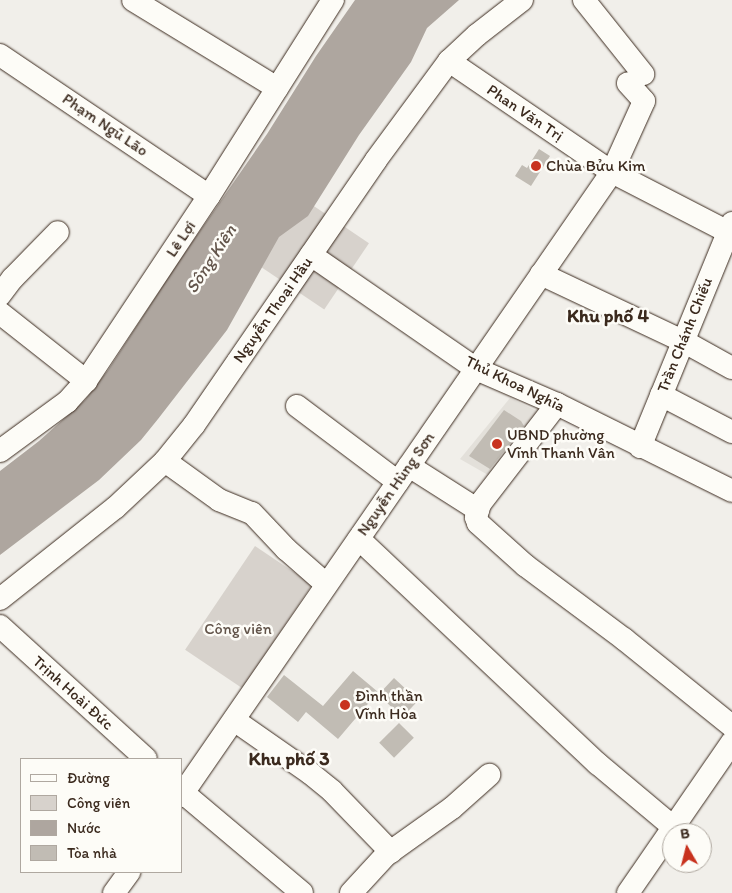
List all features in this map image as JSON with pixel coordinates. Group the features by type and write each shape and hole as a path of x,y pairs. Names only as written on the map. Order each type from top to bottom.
{"street":[{"path":"133,0 278,88"},
{"name":"Lê Lợi","path":"0,451 67,402 86,381 209,196 333,0"},
{"name":"Nguyễn Thoại Hầu","path":"0,599 115,508 165,461 194,425 376,160 449,61 477,35 522,0"},
{"name":"Nguyễn Hùng Sơn","path":"182,794 612,172 644,102 636,78 584,0"},
{"name":"Phạm Ngũ Lão","path":"0,54 209,196"},
{"name":"Phan Văn Trị","path":"449,61 612,172 730,230"},
{"name":"Trần Chánh Chiếu","path":"640,447 730,230"},
{"path":"0,295 13,278 58,232"},
{"name":"Thủ Khoa Nghĩa","path":"311,255 476,369 557,404 640,447 732,491"},
{"path":"541,274 683,341 732,368"},
{"path":"0,313 86,381"},
{"path":"661,395 732,432"},
{"path":"557,404 478,510 476,517 478,523 499,543 732,726"},
{"path":"297,406 403,474 478,510"},
{"path":"165,461 219,500 252,512 286,549 326,584"},
{"path":"359,538 618,782 668,823"},
{"name":"Trịnh Hoài Đức","path":"0,626 145,758"},
{"path":"234,720 310,773 332,791 390,852"},
{"path":"674,823 732,742"},
{"path":"351,893 390,852 452,808 489,775"},
{"path":"182,794 302,893"},
{"path":"628,893 662,841"},
{"path":"114,893 128,873"}],"shaded area":[{"path":"510,398 543,414 495,479 460,459"}],"green space":[{"path":"296,194 369,243 324,310 251,260"},
{"name":"Công viên","path":"255,546 312,585 242,688 185,650"}],"water":[{"name":"Sông Kiên","path":"355,0 459,0 427,28 411,62 359,135 308,216 279,237 227,330 141,440 99,480 0,555 0,471 39,441 85,400 108,370"}],"building":[{"name":"Chùa Bửu Kim","path":"539,149 550,156 531,186 515,176 522,165 527,168"},
{"name":"UBND phường Vĩnh Thanh Vân","path":"504,410 521,421 524,426 490,469 469,456"},
{"name":"Đình thần Vĩnh Hòa","path":"353,671 378,692 338,739 306,712 298,722 267,697 284,675 323,706"},
{"path":"394,678 418,701 402,717 378,695"},
{"path":"399,723 414,738 394,758 379,743"}],"place":[{"name":"Chùa Bửu Kim","path":"536,166"},
{"name":"UBND phường Vĩnh Thanh Vân","path":"497,444"},
{"name":"Đình thần Vĩnh Hòa","path":"345,705"}],"district":[{"name":"Khu phố 4","path":"608,316"},
{"name":"Khu phố 3","path":"289,759"}]}
